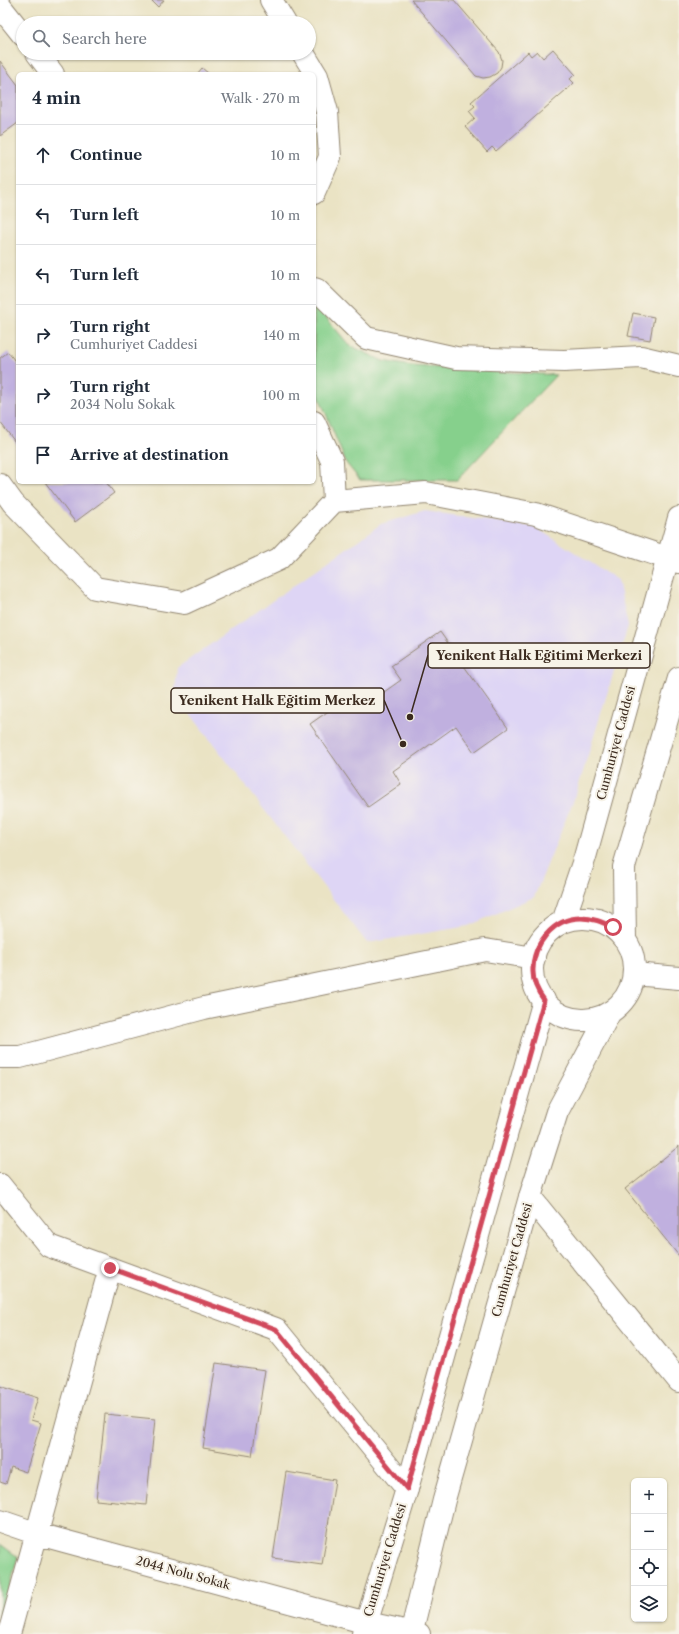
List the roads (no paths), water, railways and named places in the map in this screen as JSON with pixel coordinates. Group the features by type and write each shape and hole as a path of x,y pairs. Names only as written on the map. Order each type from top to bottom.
{"street":[{"path":"271,0 281,16"},
{"path":"0,6 16,26"},
{"path":"42,60 51,72"},
{"path":"307,60 315,72"},
{"path":"316,74 327,112 330,157 316,188"},
{"path":"316,290 366,338 456,358 564,360 641,357 679,366"},
{"path":"316,426 332,461 334,501"},
{"path":"0,485 7,508 94,588 184,603 279,559 334,501 426,493 536,514 673,560"},
{"name":"Cumhuriyet Caddesi","path":"563,922 585,857 673,560 679,518"},
{"path":"625,940 624,867 679,678"},
{"path":"580,918 597,920 613,927 625,940 631,950 634,962 634,974 630,989 622,1002 610,1012 597,1018 582,1020 567,1017 554,1011 536,988 532,973 534,958 539,944 548,932 563,922 580,918"},
{"path":"0,1057 20,1057 204,1008 484,950 534,958"},
{"path":"634,974 679,978"},
{"name":"Cumhuriyet Caddesi","path":"365,1628 407,1489 544,1000"},
{"name":"Cumhuriyet Caddesi","path":"414,1633 444,1500 530,1197 557,1112 610,1012"},
{"path":"0,1186 48,1246 276,1329 407,1489"},
{"path":"530,1197 679,1381"},
{"path":"9,1634 38,1534 110,1268"},
{"name":"2044 Nolu Sokak","path":"0,1521 38,1534 365,1628 414,1633"}],"place":[{"name":"Yenikent Halk Eğitimi Merkezi","path":"410,717"},
{"name":"Yenikent Halk Eğitim Merkez","path":"403,744"}]}
